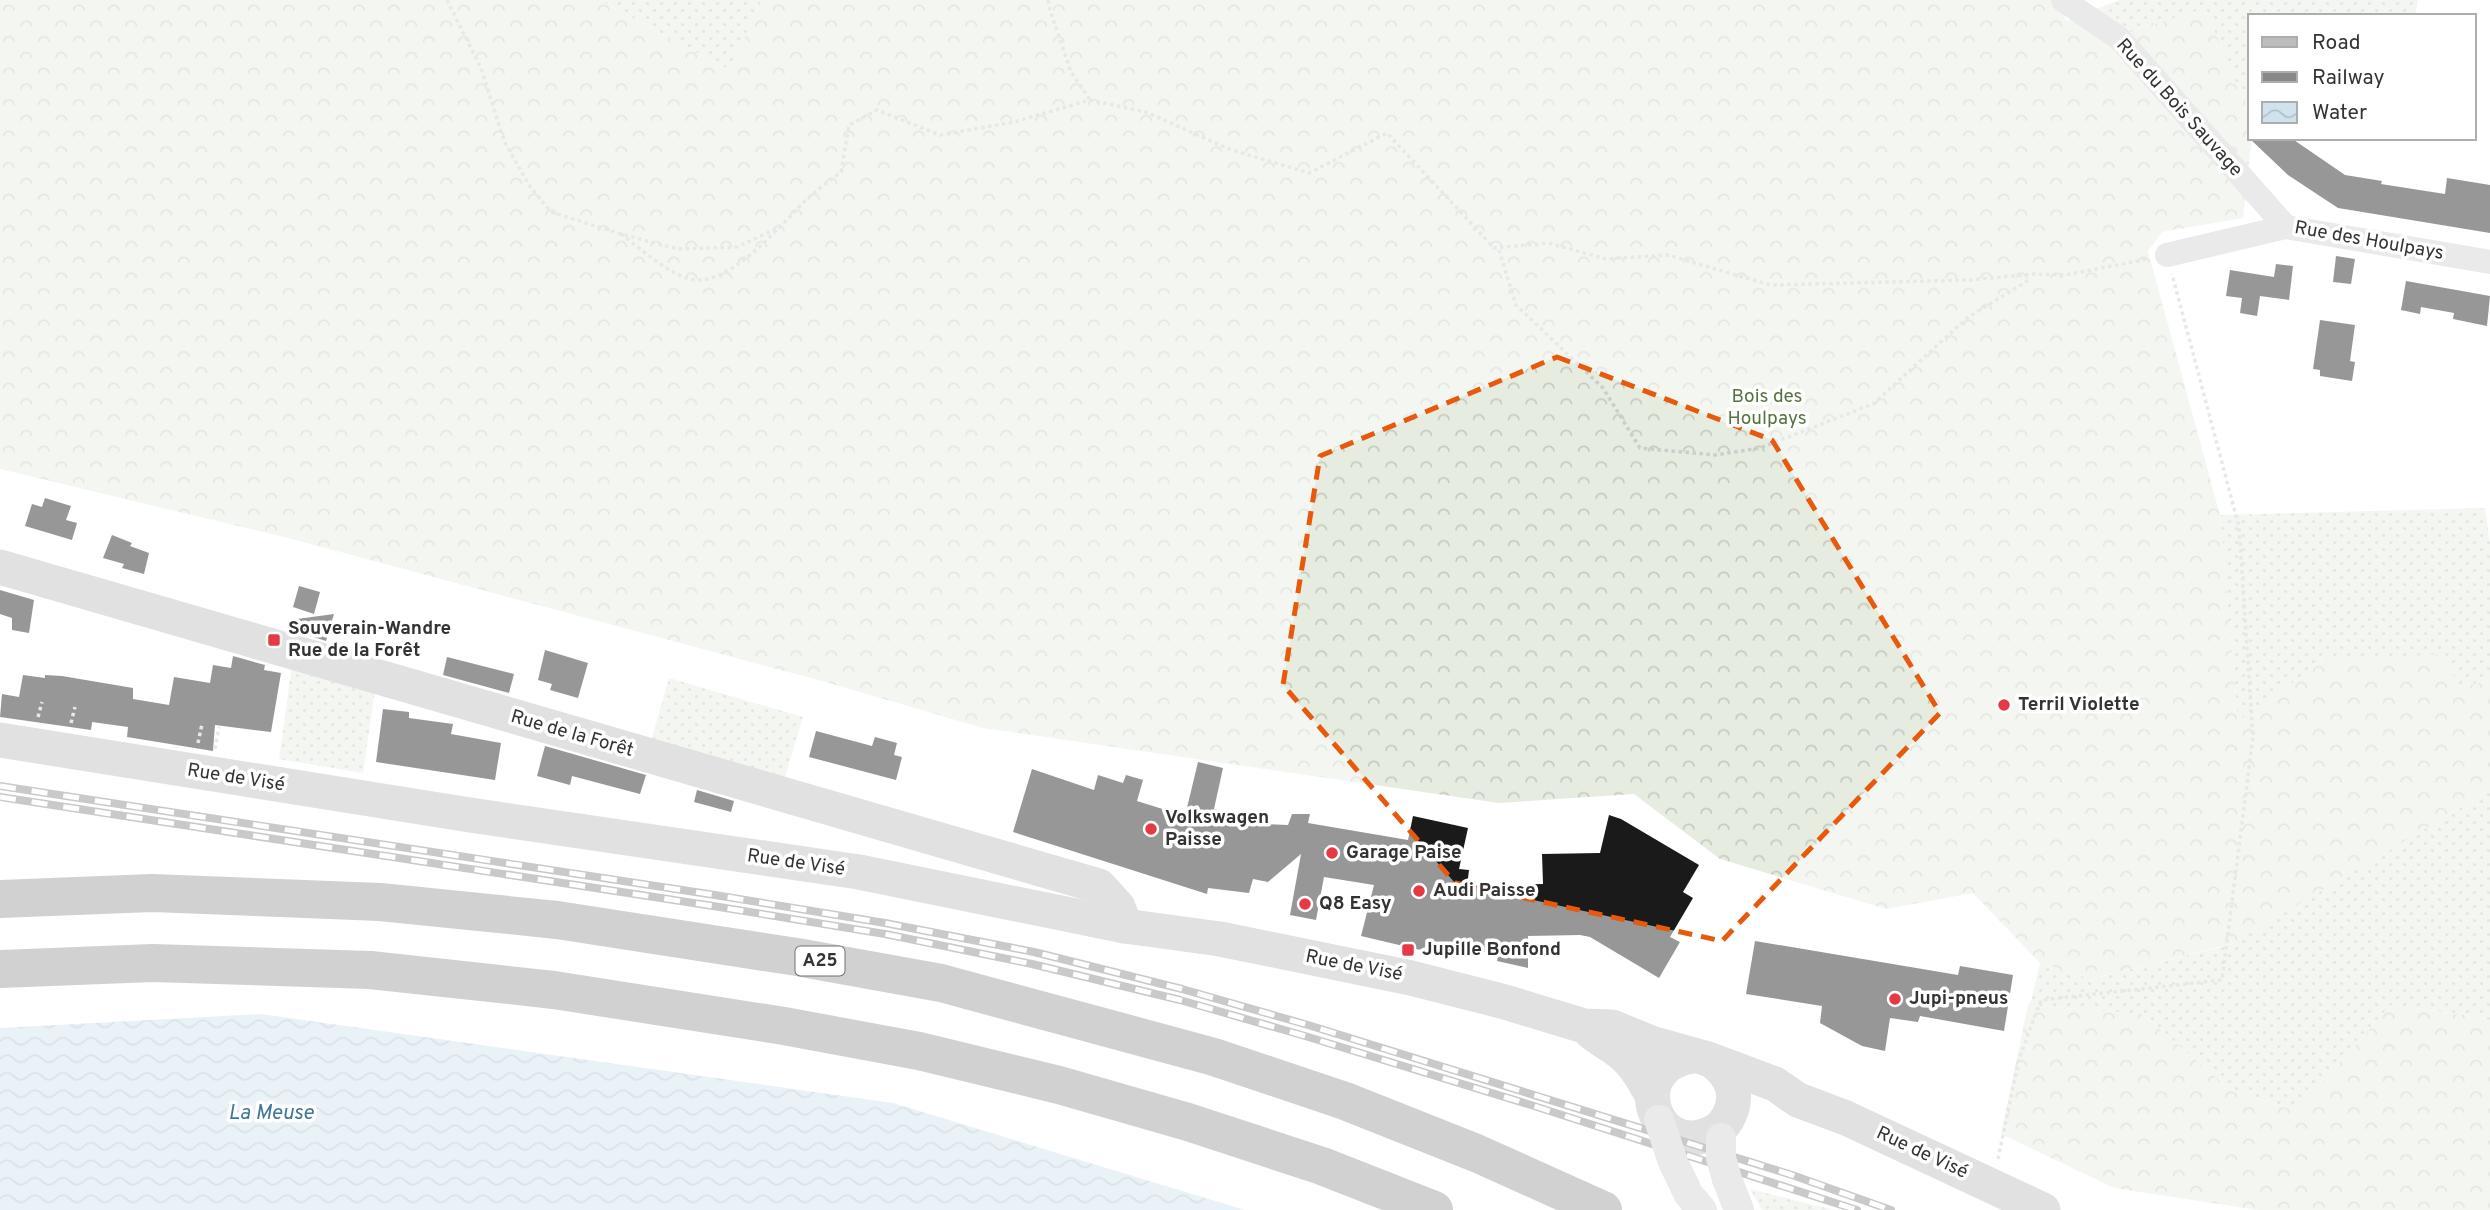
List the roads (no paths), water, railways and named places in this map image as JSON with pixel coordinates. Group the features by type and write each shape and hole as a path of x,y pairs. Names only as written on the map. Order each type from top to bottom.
{"highway":[{"name":"A25","path":"0,899 152,893 380,902 558,920 797,957 941,983 1214,1057 1345,1101 1476,1153 1604,1210"},
{"path":"0,969 153,963 370,970 554,990 784,1026 919,1051 1059,1085 1188,1122 1322,1166 1434,1210"}],"main road":[{"name":"Rue de la Forêt","path":"0,568 1099,886 1118,907 1125,926"},
{"name":"Rue de Visé","path":"0,740 470,815 859,872 1125,926 1220,939 1411,978 1584,1026 1612,1027 1651,1043 1775,1084 1798,1100 1846,1118 2043,1210"},
{"name":"Rue de Visé","path":"1584,1026 1604,1043 1623,1054 1635,1067 1656,1108 1678,1135 1692,1138 1721,1128 1754,1104 1798,1100"},
{"path":"1656,1108 1657,1078 1666,1066 1679,1059 1705,1060 1728,1076 1733,1090 1733,1105 1721,1128"}],"street":[{"name":"Rue du Bois Sauvage","path":"2063,0 2119,38 2286,227"},
{"name":"Rue des Houlpays","path":"2167,255 2286,227 2490,262"},
{"path":"1656,1108 1672,1163 1689,1195 1702,1210"},
{"path":"1721,1128 1721,1158 1739,1210"}],"water":[{"name":"La Meuse","path":"261,1014 893,1103 1245,1210 0,1210 0,1028"}],"railway":[{"path":"0,786 715,895 885,923 1034,952 1182,989 1308,1025 1792,1175 1891,1210"},
{"path":"0,797 713,906 885,934 1032,964 1180,1000 1305,1036 1531,1105 1857,1210"}],"place":[{"name":"Souverain-Wandre Rue de la Forêt","path":"274,640"},
{"name":"Terril Violette","path":"2004,705"},
{"name":"Volkswagen Paisse","path":"1151,829"},
{"name":"Garage Paise","path":"1332,853"},
{"name":"Audi Paisse","path":"1419,891"},
{"name":"Q8 Easy","path":"1305,904"},
{"name":"Jupille Bonfond","path":"1408,950"},
{"name":"Jupi-pneus","path":"1895,999"}],"park label":[{"name":"Bois des Houlpays","path":"1767,408"}]}
